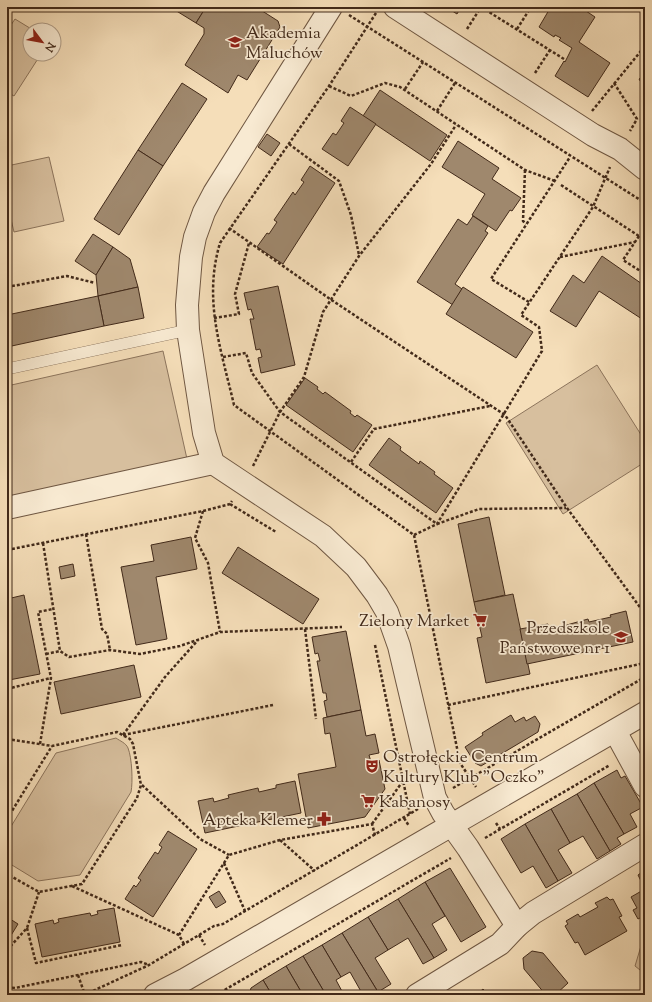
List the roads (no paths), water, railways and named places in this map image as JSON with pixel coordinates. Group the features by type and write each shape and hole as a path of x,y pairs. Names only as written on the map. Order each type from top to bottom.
{"street":[{"path":"386,9 456,47 579,126 620,149 645,169"},
{"path":"339,11 218,186 204,212 195,237 191,257 187,305 188,330 204,433 214,463 323,536 356,567 377,595 387,612 399,646 435,798 517,926"},
{"path":"7,508 214,463"},
{"path":"155,995 190,987 451,825 645,713"},
{"path":"615,731 645,786"},
{"path":"417,995 500,944 517,926 533,913 645,845"}],"lane":[{"path":"7,369 188,330"}],"place":[{"name":"Akademia Maluchów","path":"235,42"},
{"name":"Zielony Market","path":"480,620"},
{"name":"Przedszkole Państwowe nr 1","path":"621,637"},
{"name":"Ostrołęckie Centrum Kultury Klub \"Oczko\"","path":"372,766"},
{"name":"Kabanosy","path":"368,801"},
{"name":"Apteka Klemer","path":"324,819"}]}
